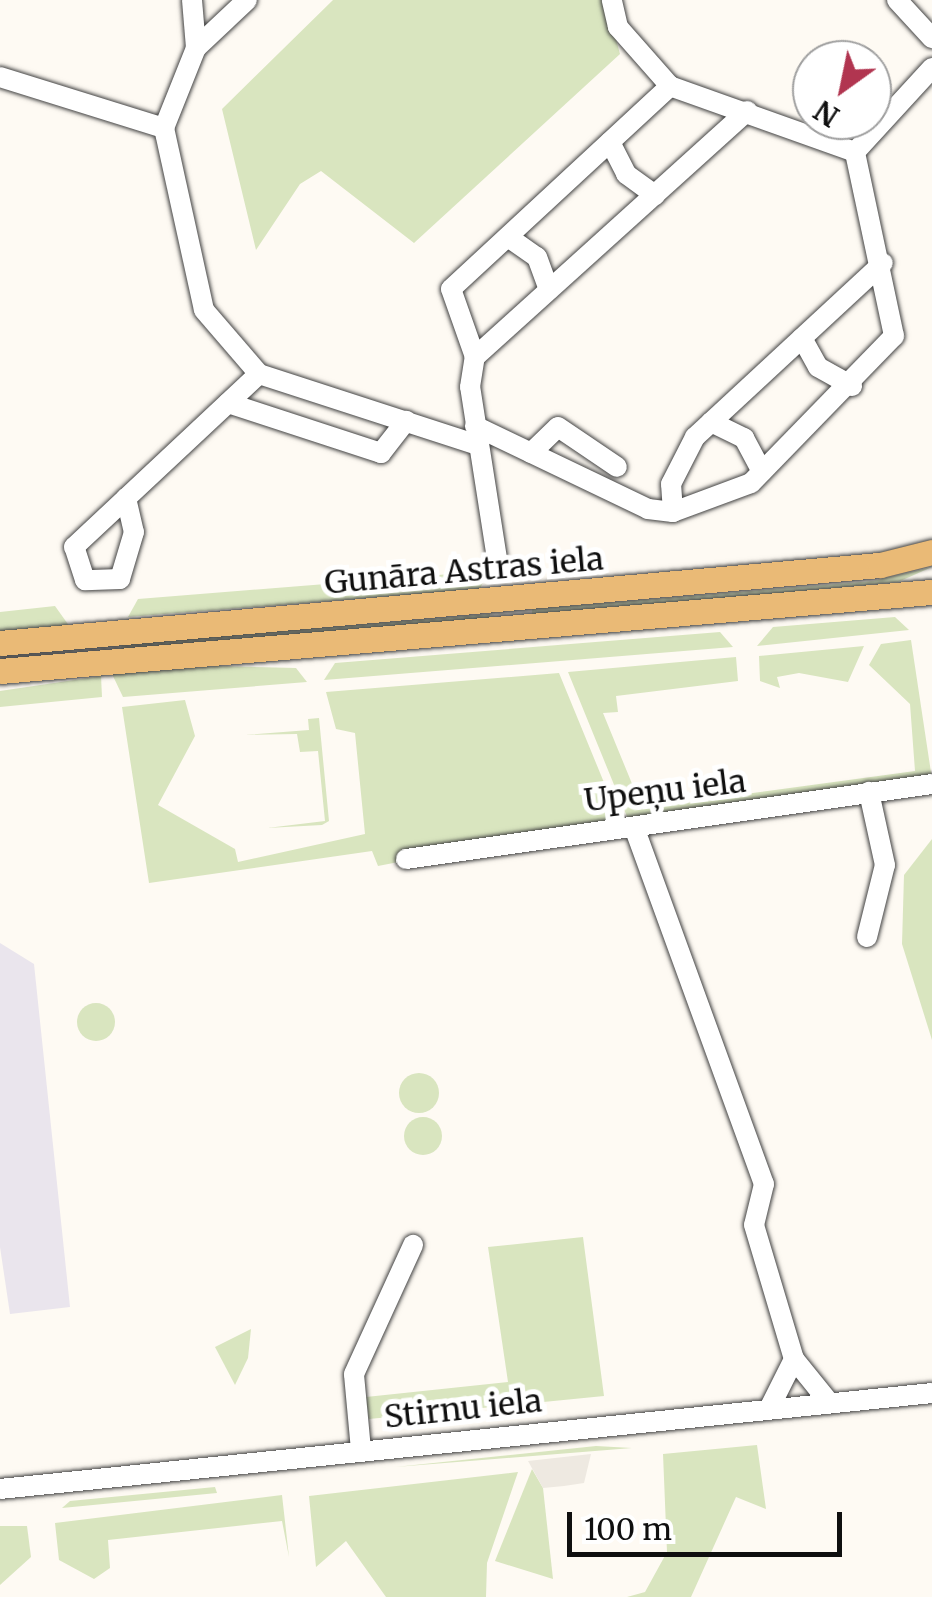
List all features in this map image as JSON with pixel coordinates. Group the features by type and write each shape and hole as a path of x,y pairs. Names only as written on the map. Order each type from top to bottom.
{"main road":[{"name":"Gunāra Astras iela","path":"0,643 880,565 932,552"},
{"name":"Gunāra Astras iela","path":"0,672 510,632 932,592"},
{"path":"505,601 510,632"}],"street":[{"path":"192,0 196,48"},
{"path":"247,0 196,48 164,128 204,310 259,374 406,421 477,435 530,452 648,510 673,512 722,500 762,472 852,386 894,336 882,263 855,152"},
{"path":"612,0 618,27 670,86 855,152"},
{"path":"897,0 932,38"},
{"path":"855,152 932,68"},
{"path":"0,77 164,128"},
{"path":"498,565 477,435 476,357 451,289 670,86"},
{"path":"476,357 747,111"},
{"path":"610,142 626,174 655,194"},
{"path":"508,236 537,257 549,290"},
{"path":"673,512 679,460 711,422 882,263"},
{"path":"802,338 818,368 852,386"},
{"path":"126,498 259,374"},
{"path":"284,421 302,388"},
{"path":"228,403 381,452 406,421"},
{"path":"711,422 744,438 762,472"},
{"path":"530,452 558,427 616,467"},
{"name":"Upeņu iela","path":"406,859 932,784"},
{"path":"867,937 885,865 869,792"},
{"path":"634,827 764,1184 757,1242 794,1359 828,1401"},
{"path":"360,1450 354,1374 413,1244"},
{"path":"770,1406 794,1359"},
{"name":"Stirnu iela","path":"0,1489 770,1406 932,1393"}],"shaded area":[{"path":"0,943 34,964 70,1307 10,1314 0,1247"},
{"path":"591,1454 584,1483 564,1486 543,1488 528,1461"}],"green space":[{"path":"333,0 605,0 620,54 414,243 321,171 300,184 256,250 222,109"},
{"path":"932,567 898,582 532,617 532,609 873,581"},
{"path":"488,571 480,589 128,617 138,599"},
{"path":"55,606 70,627 0,633 0,612"},
{"path":"490,614 490,620 120,652 122,644"},
{"path":"895,617 909,630 757,646 773,627"},
{"path":"720,632 733,647 324,680 335,663"},
{"path":"911,640 932,779 628,819 568,672 736,657 738,681 616,696 618,712 603,713 642,808 915,771 910,704 869,665 881,644"},
{"path":"864,646 848,682 799,673 777,677 780,688 760,681 759,656"},
{"path":"218,666 296,668 307,682 123,697 112,674"},
{"path":"559,673 619,819 378,866 372,851 149,883 122,707 185,700 195,736 158,805 235,849 238,862 365,834 355,733 336,729 326,692"},
{"path":"101,676 102,697 0,707 0,691"},
{"path":"319,718 329,821 322,825 267,828 325,821 318,751 300,752 297,734 245,735 309,730 308,719"},
{"path":"932,839 932,1040 902,944 904,875"},
{"path":"96,1003 109,1009 115,1022 109,1035 96,1041 83,1035 77,1022 83,1009"},
{"path":"419,1073 433,1079 439,1093 433,1107 419,1113 405,1107 399,1093 405,1079"},
{"path":"423,1117 436,1123 442,1136 436,1149 423,1155 410,1149 404,1136 410,1123"},
{"path":"583,1237 604,1396 369,1419 366,1397 508,1382 488,1247"},
{"path":"251,1329 248,1358 235,1385 215,1347"},
{"path":"757,1445 766,1509 736,1497 691,1597 627,1597 645,1592 667,1552 663,1454"},
{"path":"596,1446 632,1448 395,1467"},
{"path":"532,1469 543,1488 553,1579 495,1561"},
{"path":"518,1472 487,1563 486,1597 386,1597 346,1541 316,1567 309,1496"},
{"path":"215,1487 217,1493 62,1508 70,1501"},
{"path":"282,1495 289,1557 282,1521 108,1540 110,1568 94,1579 59,1560 55,1523"},
{"path":"0,1526 27,1526 31,1557 0,1585"}]}
